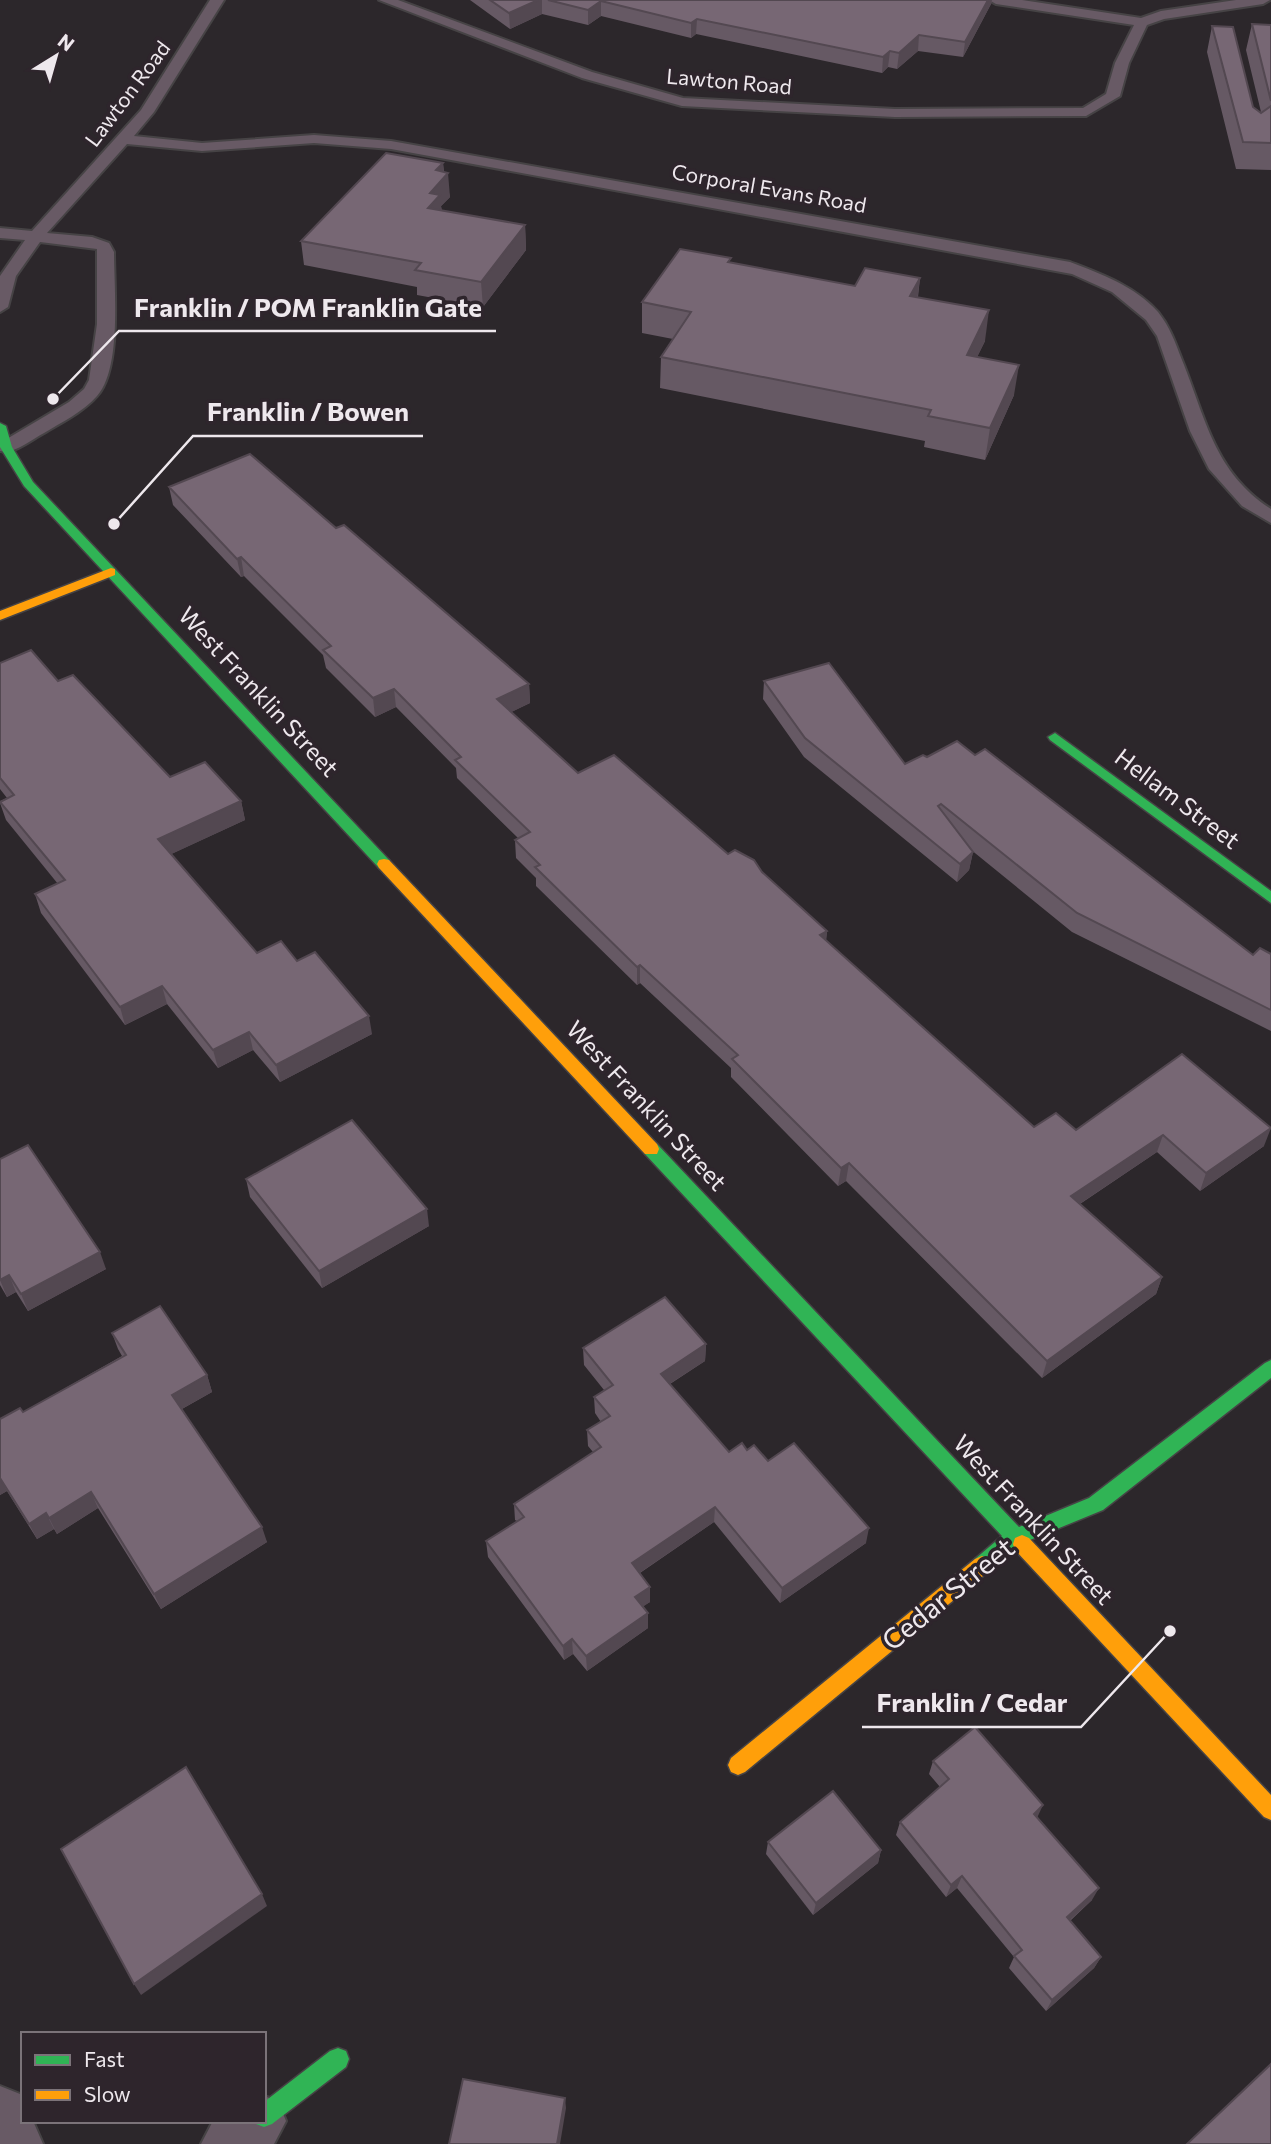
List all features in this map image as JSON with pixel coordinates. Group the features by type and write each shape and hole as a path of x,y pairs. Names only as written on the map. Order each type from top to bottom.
{"street":[{"name":"West Franklin Street","path":"0,426 6,447 28,484 1271,1810"},
{"path":"0,616 111,572"},
{"name":"Hellam Street","path":"1055,737 1271,898"},
{"name":"Cedar Street","path":"738,1765 1016,1537 1096,1504 1271,1368"},
{"path":"266,2114 338,2059"},
{"path":"0,2114 15,2144"},
{"path":"229,2144 255,2123"}],"lane":[{"name":"Lawton Road","path":"35,237 125,139 197,35 217,0"},
{"name":"Lawton Road","path":"386,0 611,83 682,102 895,113 1086,112 1113,96 1122,63 1142,22"},
{"path":"996,0 1142,22 1192,10 1264,0"},
{"path":"1192,10 1217,17 1229,24"},
{"name":"Corporal Evans Road","path":"125,139 202,147 314,139 391,145 1064,265 1121,289 1161,329 1209,458 1226,483 1252,506 1271,517"},
{"path":"0,233 92,242 103,246 106,286 102,365 92,390 64,412 6,447"},
{"path":"0,307 8,275 35,237"}],"building":[{"path":"490,0 538,0 509,13"},
{"path":"548,0 988,0 965,42 919,35 899,53 890,51 883,57 697,19 691,23 601,1 588,10"},
{"path":"1252,24 1271,25 1271,101"},
{"path":"1212,26 1233,27 1253,107 1261,113 1271,106 1271,143 1243,142"},
{"path":"386,153 443,163 436,170 448,173 430,193 440,195 428,208 525,225 481,282 415,270 421,263 301,241"},
{"path":"680,249 731,258 728,262 855,286 865,268 920,278 910,296 989,310 967,355 1019,365 990,428 928,416 931,410 661,357 691,312 642,302"},
{"path":"250,454 336,528 344,525 529,684 497,699 578,773 614,755 728,854 735,850 754,860 762,872 827,931 820,935 1034,1127 1056,1113 1076,1130 1182,1054 1271,1128 1206,1173 1163,1135 1071,1196 1162,1277 1047,1361 849,1163 841,1168 732,1059 738,1055 640,965 637,967 535,867 540,865 515,840 530,832 455,760 461,757 394,689 373,698 323,650 331,646 241,557 237,559 169,487"},
{"path":"31,650 58,681 73,675 170,777 205,762 241,801 158,839 257,953 281,941 297,961 315,952 369,1016 276,1065 249,1032 213,1050 162,986 120,1007 35,894 65,880 0,802 14,795 0,778 0,663"},
{"path":"829,663 905,764 923,755 927,757 957,741 975,755 985,749 1253,955 1260,948 1271,954 1271,1010 1077,913 941,804 938,806 973,852 960,864 805,738 764,681"},
{"path":"352,1120 427,1209 319,1271 246,1179"},
{"path":"28,1145 100,1252 21,1294 9,1275 0,1280 0,1159"},
{"path":"665,1297 706,1344 661,1374 729,1452 742,1443 747,1450 754,1445 768,1461 794,1443 869,1528 782,1588 715,1507 632,1563 650,1587 635,1597 648,1613 586,1656 572,1639 563,1646 486,1541 524,1517 514,1504 601,1447 587,1430 610,1416 594,1397 613,1385 583,1348"},
{"path":"160,1306 207,1375 172,1395 262,1527 154,1594 91,1492 49,1518 46,1513 29,1524 0,1478 0,1419 20,1408 23,1412 126,1355 112,1333"},
{"path":"975,1727 1043,1805 1034,1814 1099,1888 1067,1917 1101,1957 1052,2000 1014,1956 1022,1950 962,1876 951,1885 900,1822 949,1779 933,1761"},
{"path":"186,1767 262,1894 134,1984 61,1849"},
{"path":"833,1791 881,1850 816,1903 768,1842"},
{"path":"1271,2064 1271,2144 1187,2144"},
{"path":"463,2079 565,2098 557,2144 449,2144"}],"traffic: fast":[{"path":"0,426 6,447 28,484 384,864"},
{"path":"1055,737 1271,898"},
{"path":"651,1149 1022,1544"},
{"path":"982,1565 1016,1537 1096,1504 1271,1368"},
{"path":"266,2114 338,2059"}],"traffic: slow":[{"path":"0,616 111,572"},
{"path":"384,864 651,1149"},
{"path":"1022,1544 1271,1810"},
{"path":"738,1765 982,1565"}],"place":[{"name":"Franklin / POM Franklin Gate","path":"53,399"},
{"name":"Franklin / Bowen","path":"114,524"},
{"name":"Franklin / Cedar","path":"1170,1631"}]}
